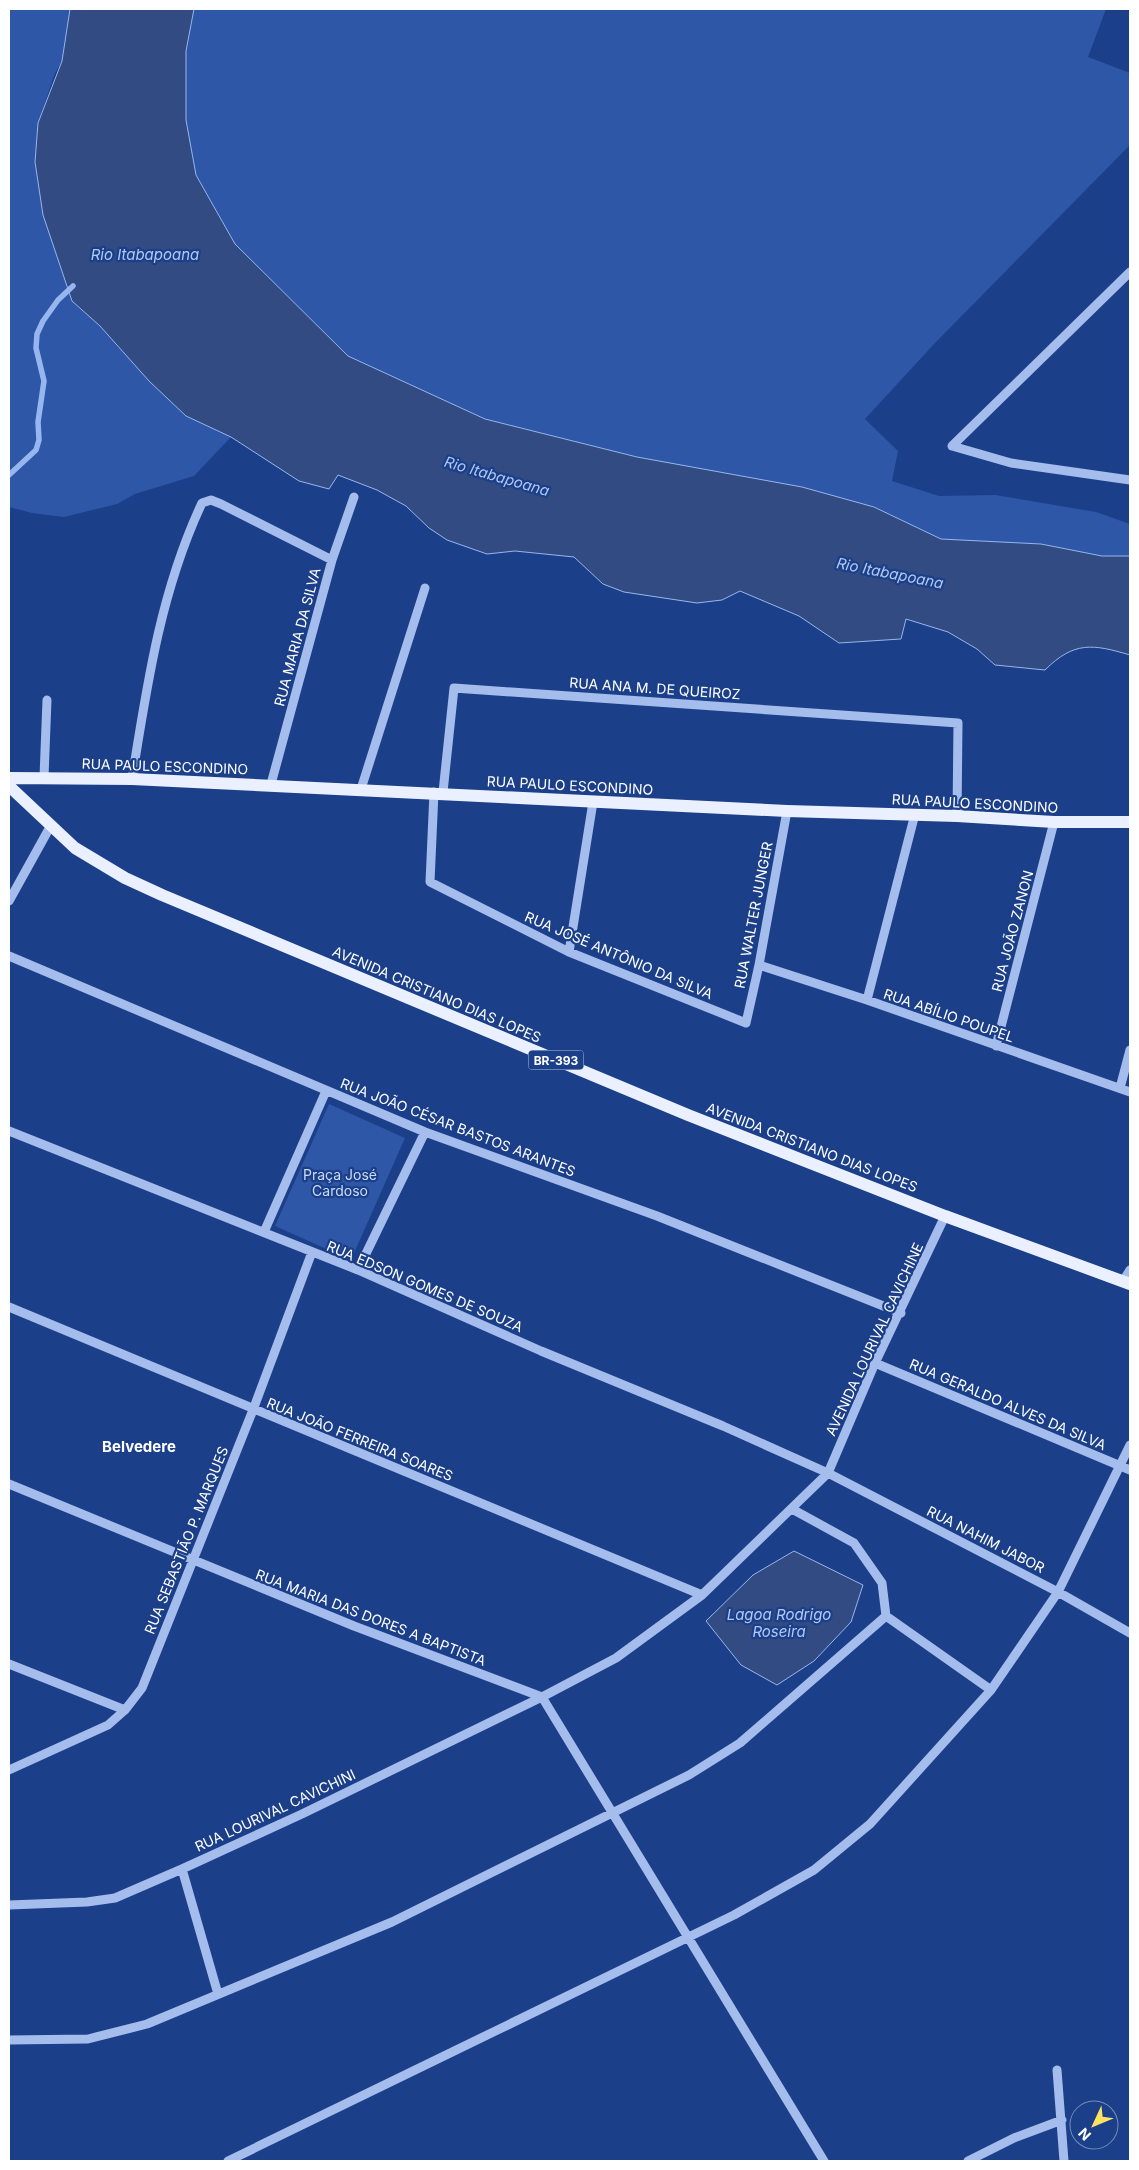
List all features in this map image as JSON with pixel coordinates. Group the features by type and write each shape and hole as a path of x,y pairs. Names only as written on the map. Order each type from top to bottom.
{"main road":[{"name":"RUA PAULO ESCONDINO","path":"9,778 132,779 271,784 787,811 915,814 1054,822 1130,822"},
{"name":"AVENIDA CRISTIANO DIAS LOPES","path":"9,786 50,827 92,860 162,895 679,1111 945,1216 1128,1279"}],"street":[{"path":"1130,272 952,446 1011,463 1130,480"},
{"name":"RUA MARIA DA SILVA","path":"271,784 332,560 354,498"},
{"path":"132,779 162,613 178,557 202,503 211,500 216,502 332,560"},
{"path":"361,789 425,588"},
{"name":"RUA ANA M. DE QUEIROZ","path":"439,792 454,688 958,723 957,816"},
{"path":"44,777 47,700"},
{"name":"RUA JOSÉ ANTÔNIO DA SILVA","path":"439,792 430,882 569,952 746,1023"},
{"path":"569,952 593,802"},
{"name":"RUA WALTER JUNGER","path":"746,1023 759,965 787,811"},
{"path":"867,1000 915,814"},
{"name":"RUA JOÃO ZANON","path":"996,1046 1054,822"},
{"path":"9,901 50,827"},
{"name":"RUA JOÃO CÉSAR BASTOS ARANTES","path":"9,956 426,1132 666,1220 901,1313"},
{"name":"RUA ABÍLIO POUPEL","path":"759,965 867,1000 1130,1092"},
{"path":"1120,1088 1130,1050"},
{"path":"264,1232 326,1091"},
{"name":"RUA EDSON GOMES DE SOUZA","path":"9,1131 358,1270 828,1473"},
{"path":"358,1270 426,1132"},
{"name":"AVENIDA LOURIVAL CAVICHINE","path":"828,1473 876,1363 945,1216"},
{"name":"RUA SEBASTIÃO P. MARQUES","path":"9,1770 108,1725 125,1710 142,1688 253,1410 312,1252"},
{"name":"RUA JOÃO FERREIRA SOARES","path":"9,1307 702,1595"},
{"name":"RUA GERALDO ALVES DA SILVA","path":"876,1363 1130,1470"},
{"path":"228,2161 688,1938 814,1870 870,1824 992,1690 1058,1592 1130,1445"},
{"name":"RUA LOURIVAL CAVICHINI","path":"9,1905 87,1902 115,1898 302,1814 542,1698 616,1658 702,1595 828,1473"},
{"name":"RUA NAHIM JABOR","path":"828,1473 1058,1592 1130,1632"},
{"name":"RUA MARIA DAS DORES A BAPTISTA","path":"9,1484 192,1561 542,1698"},
{"path":"792,1509 854,1543 882,1583 886,1616 992,1690"},
{"path":"9,2040 88,2039 147,2024 392,1922 689,1774 740,1743 886,1616"},
{"path":"9,1664 125,1710"},
{"path":"542,1698 824,2161"},
{"path":"182,1869 218,1994"},
{"path":"1057,2070 1064,2161"},
{"path":"968,2161 1014,2138 1062,2120"}],"green space":[{"path":"9,9 70,9 62,61 55,73 38,123 72,301 100,326 186,416 231,437 194,476 135,494 117,504 64,517 32,513 9,507"},
{"path":"194,9 1106,9 1088,57 1130,73 1130,145 935,343 865,419 898,451 892,481 939,496 995,495 1096,512 1130,524 1130,556 1102,556 1041,544 941,539 874,507 637,457 485,419 348,356 235,244 196,175 186,120 186,51"},
{"name":"Praça José Cardoso","path":"329,1104 405,1138 351,1260 275,1226"}],"water":[{"name":"Rio Itabapoana","path":"70,9 194,9 186,51 186,120 196,175 235,244 348,356 485,419 637,457 802,487 874,507 941,539 1041,544 1102,556 1130,556 1130,655 1094,647 1075,650 1065,654 1045,670 995,665 977,649 948,632 906,619 901,639 839,643 799,616 740,591 722,600 697,603 624,592 603,584 574,557 515,551 487,554 447,540 429,528 406,506 377,490 338,475 329,489 299,481 231,437 186,416 149,381 100,326 72,301 43,215 35,162 38,123 62,61"},
{"name":"Lagoa Rodrigo Roseira","path":"794,1551 863,1585 851,1622 814,1661 777,1685 741,1665 706,1621 753,1575"}],"waterway":[{"path":"9,475 36,450 39,440 38,422 44,381 36,348 37,334 43,321 58,300 73,286"}],"district":[{"name":"Belvedere","path":"139,1446"}]}
